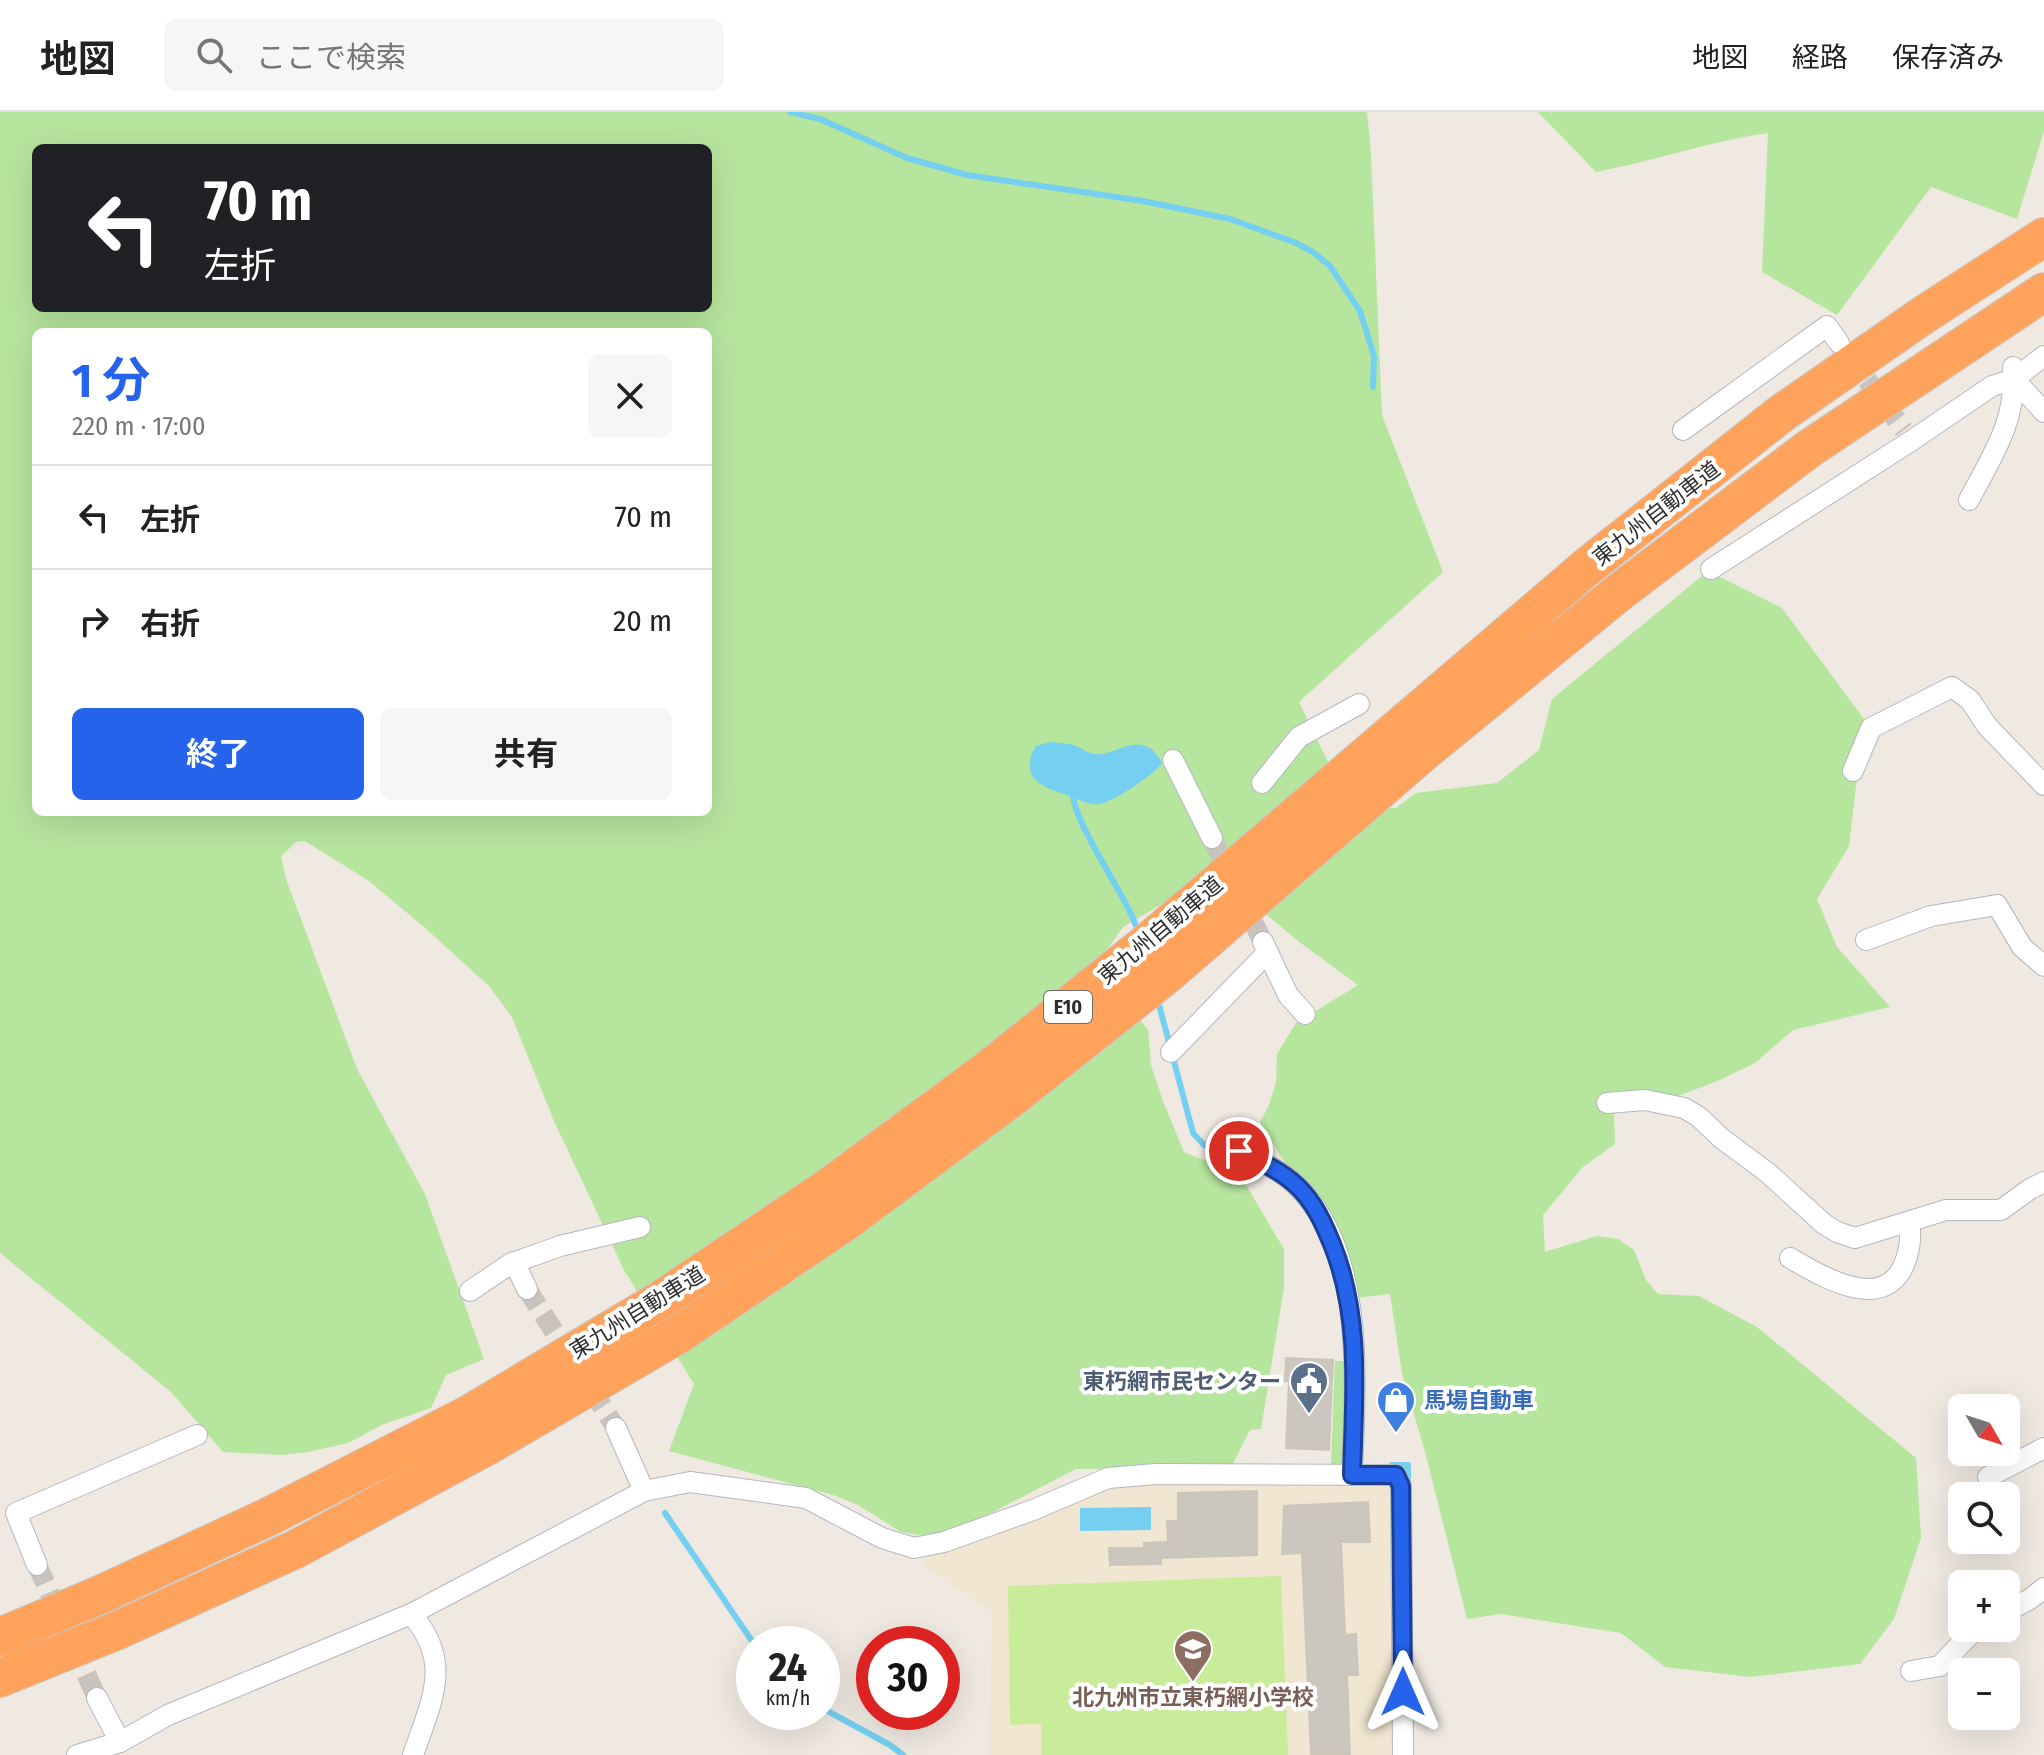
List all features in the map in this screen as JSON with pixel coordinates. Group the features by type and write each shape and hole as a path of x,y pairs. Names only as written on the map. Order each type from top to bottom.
{"highway":[{"name":"東九州自動車道","path":"0,1637 102,1594 268,1517 468,1415 659,1301 829,1187 985,1072 1147,943 1588,566 1782,413 1925,314 2044,237"},
{"name":"東九州自動車道","path":"0,1678 116,1631 296,1549 473,1454 679,1334 833,1231 1014,1096 1170,972 1426,750 1622,590 1810,448 2044,292"}],"street":[{"path":"1683,430 1827,326 1839,343"},
{"path":"1711,569 1907,436 2044,356"},
{"path":"2014,373 2044,412"},
{"path":"1969,500 2008,424 2014,373"},
{"path":"1853,771 1871,728 1952,687 1970,700 1987,726 2044,785"},
{"path":"1262,783 1299,737 1359,704"},
{"path":"1173,760 1212,838"},
{"path":"1866,940 1931,916 1997,905 2022,947 2044,966"},
{"path":"1171,1052 1265,948 1288,995 1305,1014"},
{"path":"1607,1103 1645,1100 1684,1108 1768,1173 1824,1224 1855,1238 1946,1210 2001,1210 2044,1182"},
{"path":"1239,1151 1280,1173 1304,1194 1323,1223 1340,1264 1354,1328 1352,1475"},
{"path":"1790,1258 1845,1286 1870,1288 1884,1285 1896,1278 1906,1259 1911,1233 1909,1223"},
{"path":"470,1291 514,1262 560,1246 640,1227"},
{"path":"514,1262 527,1289"},
{"path":"616,1428 644,1491"},
{"path":"37,1565 16,1513 197,1435"},
{"path":"1988,1477 2044,1448"},
{"path":"77,1755 120,1742 168,1715 411,1614 644,1491 690,1482 806,1498 882,1538 914,1548 944,1542 1033,1510 1108,1478 1157,1474 1396,1475 1401,1486 1403,1755"},
{"path":"2020,1604 2044,1588"},
{"path":"411,1614 427,1632 438,1675 413,1755"},
{"path":"1911,1671 1940,1666 1963,1642"},
{"path":"97,1698 120,1742"}],"shaded area":[{"name":"北九州市立東朽網小学校","path":"1388,1481 1394,1487 1396,1755 989,1755 991,1611 923,1565 920,1551 1080,1483 1169,1485"}],"green space":[{"path":"0,112 1367,112 1382,415 1443,572 1299,702 1328,762 1373,807 1396,808 1416,793 1497,783 1539,750 1552,699 1708,571 1782,608 1864,719 1849,846 1817,899 1837,947 1890,1007 1793,1030 1755,1063 1678,1096 1628,1092 1614,1113 1615,1144 1583,1167 1543,1215 1545,1252 1597,1236 1618,1239 1634,1250 1646,1280 1658,1294 1699,1296 1757,1327 1916,1458 1921,1538 1894,1619 1860,1664 1750,1677 1665,1667 1621,1633 1501,1614 1467,1619 1402,1373 1390,1294 1356,1298 1291,1173 1260,1122 1276,1082 1277,1054 1296,1023 1358,985 1255,905 1182,892 1123,927 1096,965 1148,1030 1151,1065 1184,1152 1240,1175 1284,1249 1284,1288 1261,1429 1250,1430 1231,1468 1076,1469 970,1524 931,1537 901,1532 858,1505 833,1495 669,1451 694,1384 624,1270 554,1121 512,1017 489,986 424,927 369,881 305,841 296,842 281,856 286,879 357,1069 425,1194 484,1359 446,1375 431,1408 384,1424 348,1443 282,1455 223,1452 171,1392 0,1253"},
{"path":"1538,112 2044,112 2044,131 2017,219 1931,187 1837,315 1762,272 1768,133 1596,172"},
{"path":"1335,1361 1347,1361 1342,1464 1331,1464"},
{"path":"1281,1576 1288,1755 1041,1755 1041,1724 1010,1725 1008,1586"}],"water":[{"path":"1051,742 1073,745 1094,754 1129,746 1146,746 1162,763 1123,793 1106,802 1092,804 1043,785 1032,774 1031,757 1036,746"},
{"path":"1151,1507 1151,1530 1080,1531 1080,1508"}],"building":[{"name":"東朽網市民センター","path":"1286,1358 1333,1360 1329,1450 1286,1448 1289,1381 1285,1381"},
{"path":"1257,1491 1257,1555 1161,1558 1161,1564 1110,1565 1109,1548 1144,1548 1144,1543 1168,1542 1167,1521 1178,1521 1178,1493"},
{"path":"1368,1502 1370,1542 1341,1542 1345,1635 1356,1634 1358,1675 1347,1675 1350,1754 1311,1755 1302,1553 1282,1554 1284,1506"}],"waterway":[{"path":"790,112 820,119 907,158 967,175 1143,201 1230,219 1294,242 1330,266 1360,311 1374,356 1373,387"},
{"path":"1073,791 1081,820 1138,932"},
{"path":"1158,1001 1193,1133 1205,1146 1236,1159"},
{"path":"1392,1465 1408,1465 1408,1485"},
{"path":"665,1513 742,1626"},
{"path":"840,1718 903,1755"}],"tunnel":[{"path":"1849,356 1904,430"},
{"path":"1212,838 1263,942"},
{"path":"527,1289 616,1428"},
{"path":"37,1565 97,1698"}],"place":[{"name":"東朽網市民センター","path":"1309,1415"},
{"name":"馬場自動車","path":"1396,1434"},
{"name":"北九州市立東朽網小学校","path":"1193,1683"}],"route":[{"path":"1239,1151 1280,1173 1311,1202 1340,1264 1354,1328 1352,1475 1396,1475 1401,1486 1403,1692"}]}
